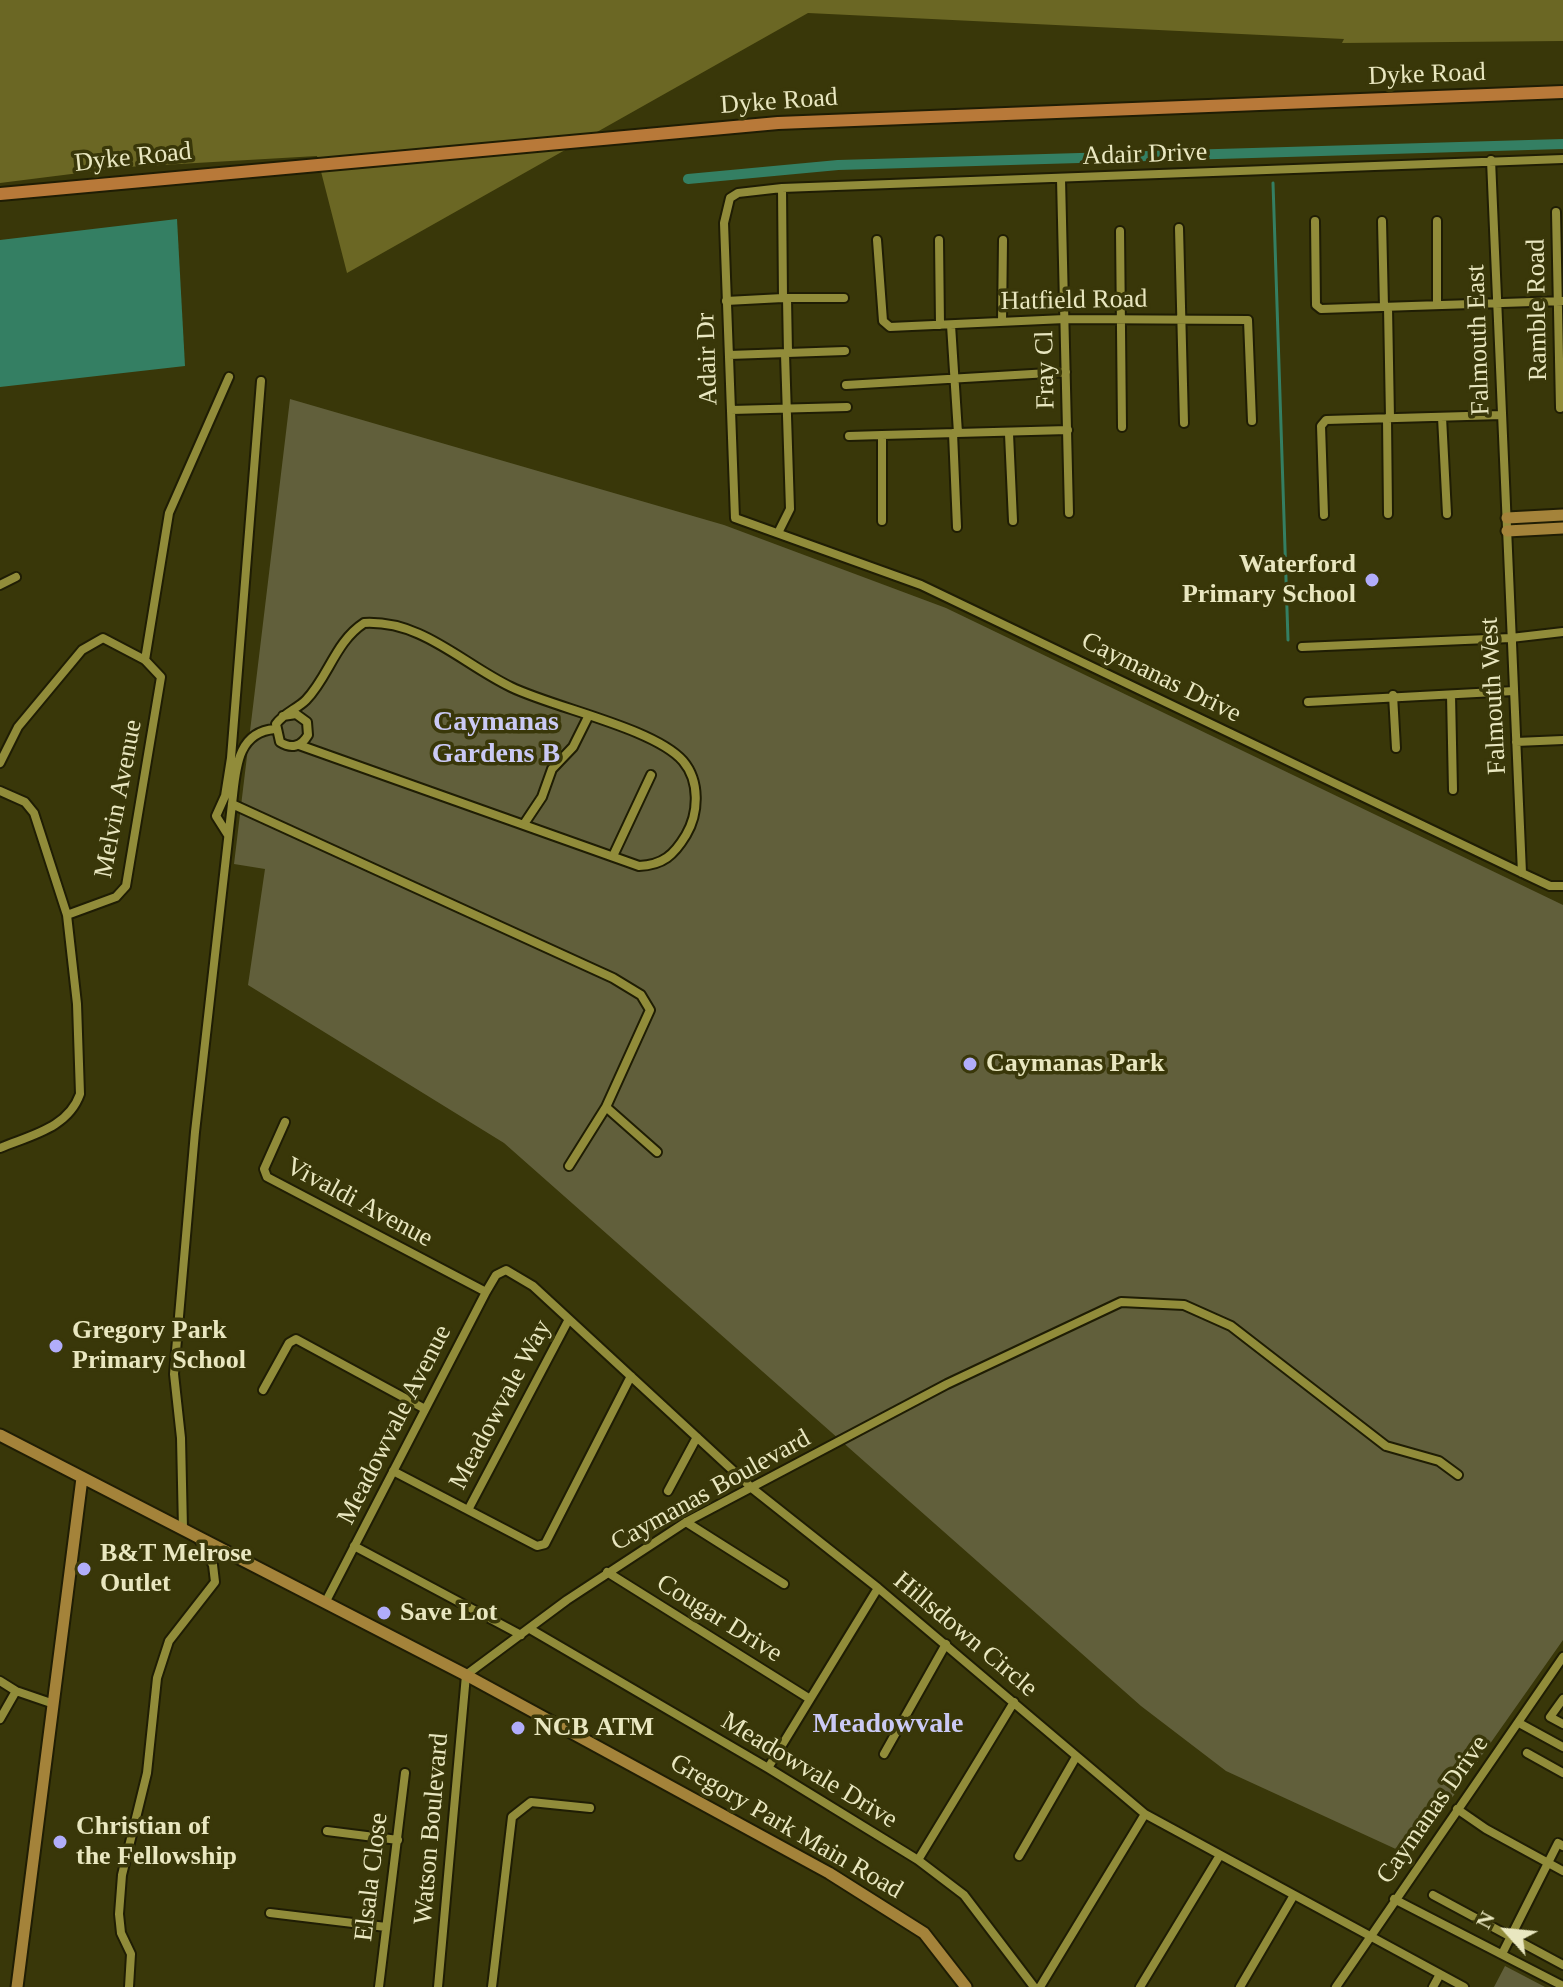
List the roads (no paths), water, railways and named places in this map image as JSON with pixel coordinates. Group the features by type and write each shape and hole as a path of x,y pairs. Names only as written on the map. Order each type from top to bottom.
{"main road":[{"name":"Dyke Road","path":"0,194 778,123 1563,92"}],"street":[{"name":"Adair Drive","path":"730,198 738,193 782,188 1563,159"},
{"name":"Falmouth East","path":"1491,160 1507,518"},
{"name":"Fray Cl","path":"1061,179 1069,513"},
{"path":"778,533 790,509 782,188"},
{"name":"Adair Dr","path":"730,198 724,223 735,518"},
{"name":"Ramble Road","path":"1556,212 1561,302 1560,408"},
{"path":"1315,221 1318,308 1561,302"},
{"path":"1382,221 1388,514"},
{"path":"1437,221 1437,305"},
{"path":"1179,228 1184,423"},
{"path":"1120,231 1122,427"},
{"name":"Hatfield Road","path":"877,240 883,321 890,327 1065,319 1248,320 1252,421"},
{"path":"939,240 940,325"},
{"path":"1002,322 1003,240"},
{"path":"726,301 844,298"},
{"path":"951,325 956,380 957,527"},
{"path":"729,355 845,351"},
{"path":"846,385 1066,372"},
{"path":"0,763 18,727 82,650 94,640 103,638 145,660 169,513 229,377"},
{"path":"228,835 216,816 225,796 231,758 261,381"},
{"path":"731,410 847,407"},
{"path":"1324,515 1322,423 1502,415"},
{"path":"1442,417 1447,514"},
{"path":"849,436 1068,430"},
{"path":"1009,434 1013,521"},
{"path":"882,435 882,521"},
{"path":"1507,518 1563,515"},
{"name":"Caymanas Drive","path":"735,518 932,590 1522,873 1550,886 1563,886"},
{"name":"Falmouth West","path":"1507,518 1522,873"},
{"path":"1507,531 1563,528"},
{"path":"0,585 16,577"},
{"path":"275,729 283,716 305,701 350,632 364,623 382,622 405,627 511,687 660,743 684,762 696,791 690,827 665,860 639,866 299,745"},
{"path":"1302,647 1511,638 1563,632"},
{"name":"Melvin Avenue","path":"67,915 116,897 126,886 161,687 161,677 145,660"},
{"path":"1308,702 1393,695 1514,691"},
{"path":"1393,695 1396,748"},
{"path":"1451,695 1453,790"},
{"path":"275,729 280,742 292,747 299,745 308,735 307,722 296,714 283,716"},
{"path":"524,824 542,797 552,769 573,747 588,717"},
{"path":"183,1529 181,1438 174,1374 195,1132 228,835 240,753 247,740 263,730 275,729"},
{"path":"1516,742 1563,740"},
{"path":"613,856 651,775"},
{"path":"0,791 25,802 34,813 67,915 77,1004 80,1094 64,1120 0,1148"},
{"path":"232,804 613,978 641,995 650,1010 606,1107 569,1166"},
{"path":"606,1107 657,1152"},
{"name":"Vivaldi Avenue","path":"285,1122 264,1169 267,1177 486,1292"},
{"name":"Meadowvale Avenue","path":"325,1603 486,1292 496,1275 506,1270"},
{"name":"Hillsdown Circle","path":"506,1270 533,1286 753,1489 946,1644 1145,1814 1464,1987"},
{"name":"Caymanas Boulevard","path":"466,1675 607,1572 686,1522 947,1384 1121,1302 1184,1305 1231,1326 1386,1446 1439,1461 1458,1475"},
{"name":"Meadowvale Way","path":"468,1510 569,1319"},
{"path":"263,1390 289,1343 296,1339 425,1409"},
{"path":"393,1471 537,1546 545,1544 631,1376"},
{"name":"Gregory Park Main Road","path":"0,1435 466,1675 841,1880 924,1933 966,1987"},
{"path":"668,1491 697,1437"},
{"path":"17,1987 82,1478"},
{"path":"686,1522 784,1584"},
{"path":"129,1987 131,1954 121,1933 119,1914 122,1875 147,1773 157,1678 169,1641 215,1582 213,1565 197,1536"},
{"path":"354,1546 521,1635"},
{"name":"Cougar Drive","path":"607,1572 810,1699"},
{"path":"768,1768 878,1588"},
{"name":"Meadowvale Drive","path":"530,1629 918,1860 964,1895 1037,1987"},
{"path":"884,1754 946,1644"},
{"name":"Caymanas Drive","path":"1336,1987 1368,1936 1563,1657"},
{"name":"Watson Boulevard","path":"438,1987 466,1675"},
{"path":"0,1681 16,1691 51,1703"},
{"path":"0,1719 16,1691"},
{"path":"1563,1699 1550,1717 1563,1724"},
{"path":"918,1860 1014,1702"},
{"path":"1519,1723 1563,1747"},
{"path":"1527,1753 1563,1773"},
{"path":"1019,1856 1076,1757"},
{"name":"Elsala Close","path":"379,1987 405,1773"},
{"path":"492,1987 512,1817 531,1802 590,1808"},
{"path":"1457,1809 1486,1829 1563,1871"},
{"path":"1037,1987 1145,1814"},
{"path":"327,1831 398,1840"},
{"path":"1502,1954 1560,1844"},
{"path":"1140,1987 1220,1855"},
{"path":"1240,1987 1294,1895"},
{"path":"1433,1895 1563,1965"},
{"path":"1394,1899 1563,1986"},
{"path":"270,1913 386,1927"},
{"path":"1433,1987 1439,1976"}],"waterway":[{"path":"688,179 838,165 1563,144"},
{"path":"1273,183 1288,640"}],"place":[{"name":"Waterford Primary School","path":"1372,580"},
{"name":"Caymanas Park","path":"970,1064"},
{"name":"Gregory Park Primary School","path":"56,1346"},
{"name":"B&T Melrose Outlet","path":"84,1569"},
{"name":"Save Lot","path":"384,1613"},
{"name":"NCB ATM","path":"518,1728"},
{"name":"Christian of the Fellowship","path":"60,1842"}],"district":[{"name":"Caymanas Gardens B","path":"496,739"},
{"name":"Meadowvale","path":"888,1725"}]}
